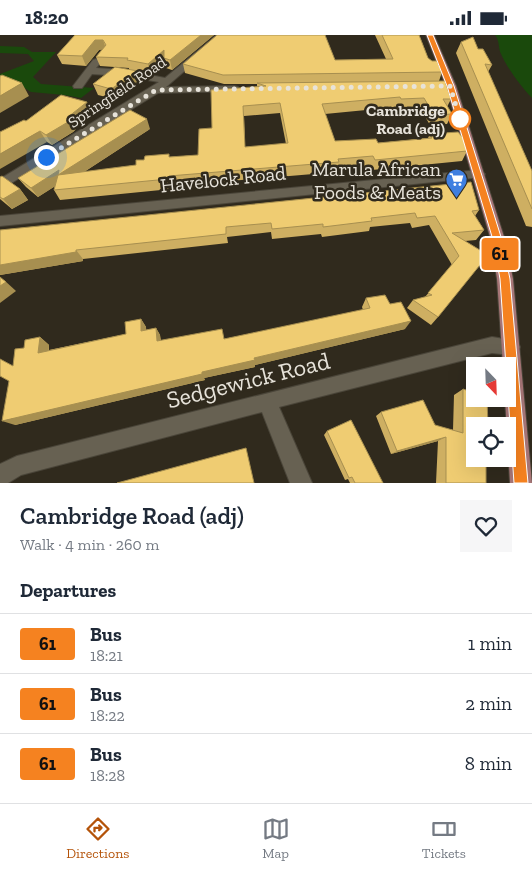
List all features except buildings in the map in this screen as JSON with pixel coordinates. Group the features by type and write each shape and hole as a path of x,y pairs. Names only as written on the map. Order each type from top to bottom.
{"main road":[{"path":"430,35 445,86 479,175 498,240 505,279 521,483"}],"street":[{"name":"Springfield Road","path":"0,185 156,90 222,35"},
{"path":"78,86 103,53"},
{"path":"90,71 130,73 167,81"},
{"path":"156,90 244,89"},
{"name":"Havelock Road","path":"0,221 479,175"},
{"name":"Sedgewick Road","path":"0,476 17,466 266,401 492,345 511,347"},
{"path":"266,401 301,483"}],"green space":[{"path":"495,35 532,35 532,98 507,65 500,52"},
{"path":"0,46 24,47 32,52 56,52 33,77 41,84 94,88 81,98 31,92 23,87 0,82 0,74 34,61 28,54 0,53"}],"bus line":[{"name":"61","path":"430,35 450,86 498,240 505,279 521,483"}],"place":[{"name":"Cambridge Road (adj)","path":"460,119"},
{"name":"Marula African Foods & Meats","path":"457,199"}],"route":[{"path":"46,157 156,90 450,86 460,119"}]}
